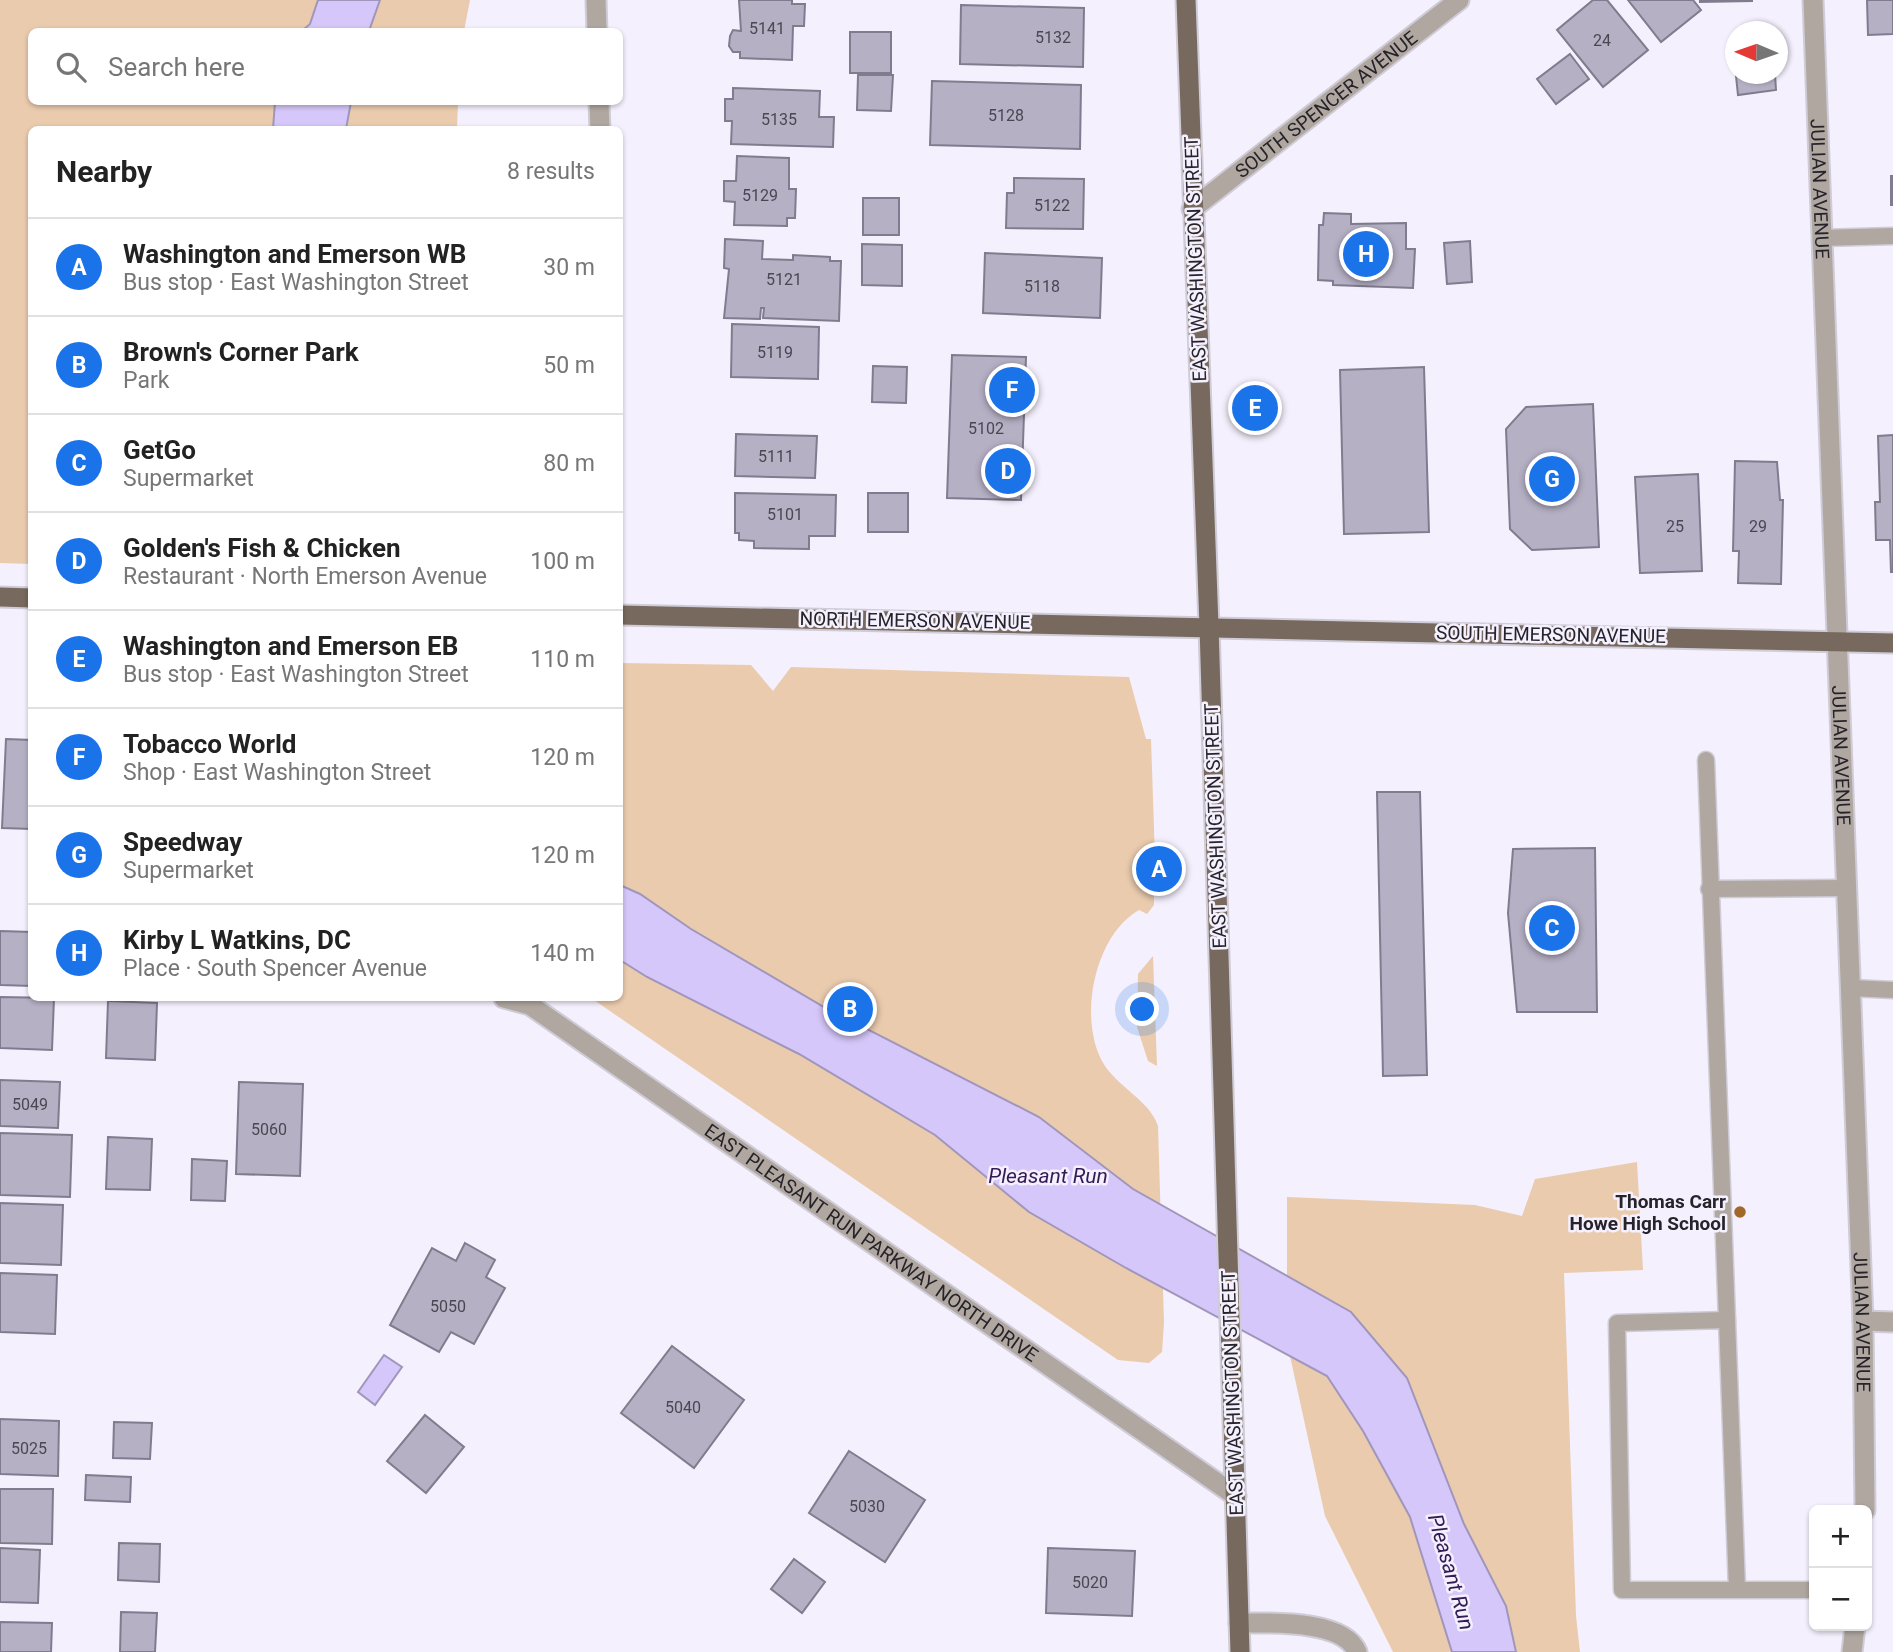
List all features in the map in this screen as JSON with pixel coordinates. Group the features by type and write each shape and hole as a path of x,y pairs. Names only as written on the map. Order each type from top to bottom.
{"main road":[{"name":"EAST WASHINGTON STREET","path":"1186,0 1209,626 1240,1652"},
{"path":"0,597 28,598"},
{"name":"NORTH EMERSON AVENUE","path":"623,615 1209,626"},
{"name":"SOUTH EMERSON AVENUE","path":"1209,626 1893,643"}],"street":[{"path":"596,0 597,28"},
{"name":"SOUTH SPENCER AVENUE","path":"1192,209 1458,0"},
{"name":"JULIAN AVENUE","path":"1813,0 1863,1321 1865,1505"},
{"path":"599,105 600,126"},
{"name":"EAST PLEASANT RUN PARKWAY NORTH DRIVE","path":"515,1001 530,1005 1236,1496"},
{"path":"1863,1321 1893,1322"},
{"path":"1239,1623 1296,1623 1336,1634 1355,1647 1357,1652"},
{"path":"1852,1652 1855,1631"}],"lane":[{"path":"1821,238 1893,236"},
{"path":"1706,760 1737,1589"},
{"path":"1709,889 1847,888"},
{"path":"1851,988 1893,990"},
{"path":"1727,1320 1617,1323 1622,1590 1809,1590"}],"shaded area":[{"path":"0,0 470,0 465,28 28,28 28,105 458,105 457,126 28,126 28,564 0,563"},
{"path":"623,663 751,665 773,691 791,667 1129,677 1146,739 1151,739 1155,858 1144,860 1144,881 1154,881 1154,905 1147,914 1139,910 1124,922 1111,938 1095,978 1091,1022 1102,1061 1115,1078 1147,1108 1158,1126 1164,1323 1162,1352 1149,1363 1118,1360 595,1001 623,1001"},
{"path":"1153,956 1157,1066 1148,1061 1137,1027 1138,974"},
{"path":"1637,1162 1643,1270 1564,1273 1576,1616 1580,1652 1516,1652 1506,1606 1351,1312 1287,1276 1287,1197 1475,1205 1522,1216 1535,1179"},
{"path":"1290,1356 1327,1376 1363,1431 1410,1517 1452,1652 1393,1652 1325,1516"}],"water":[{"path":"318,0 380,0 370,28 305,28 310,24"},
{"path":"275,105 350,105 347,126 273,126"},
{"name":"Pleasant Run","path":"623,886 640,894 691,929 824,1007 1039,1117 1133,1189 1351,1312 1407,1378 1464,1524 1506,1606 1516,1652 1452,1652 1410,1517 1363,1431 1327,1376 1126,1268 1029,1212 935,1135 799,1054 647,977 623,962"},
{"path":"384,1355 402,1367 375,1405 358,1392"}],"building":[{"path":"739,0 792,0 792,4 805,4 804,26 793,26 792,60 740,58 740,52 733,52 729,46 730,36 733,30 741,31"},
{"path":"1593,0 1607,0 1648,50 1603,87 1557,30"},
{"path":"1628,0 1693,0 1701,10 1661,42"},
{"path":"1752,0 1752,1 1700,2"},
{"path":"1867,0 1893,0 1893,34 1868,35"},
{"path":"961,5 1084,8 1083,67 960,64"},
{"path":"850,32 891,32 891,73 850,73"},
{"path":"1570,54 1589,79 1556,104 1537,79"},
{"path":"858,75 893,75 891,111 857,110"},
{"path":"932,81 1081,85 1080,149 930,145"},
{"path":"1737,84 1776,84 1776,90 1738,95"},
{"path":"733,88 820,91 819,117 834,117 833,147 731,144 732,121 725,121 725,99 733,99"},
{"path":"737,156 789,158 789,189 796,189 795,218 787,218 787,226 734,225 735,202 724,201 724,181 736,181"},
{"path":"1893,176 1893,205 1891,205"},
{"path":"1014,178 1084,179 1083,229 1006,228 1007,193 1014,193"},
{"path":"863,198 899,198 899,235 863,235"},
{"path":"1324,213 1351,214 1351,224 1406,223 1406,249 1415,249 1413,288 1333,285 1333,281 1318,280 1319,225 1323,225"},
{"path":"725,239 763,241 762,259 793,260 793,255 830,257 830,261 841,261 839,321 763,318 764,308 761,308 760,319 724,318 729,269 724,268"},
{"path":"1470,241 1472,282 1447,284 1444,243"},
{"path":"862,244 902,245 902,286 862,285"},
{"path":"985,253 1102,258 1100,318 983,313"},
{"path":"732,324 819,327 818,379 731,377"},
{"path":"952,355 1026,357 1021,500 947,498"},
{"path":"873,366 907,367 906,403 872,402"},
{"path":"1424,367 1429,532 1344,534 1340,370"},
{"path":"1593,404 1599,547 1532,550 1510,529 1506,429 1526,407"},
{"path":"736,434 817,436 815,478 735,476"},
{"path":"1893,435 1891,572 1890,540 1876,540 1875,502 1880,502 1878,436"},
{"path":"1735,461 1777,462 1780,500 1783,500 1781,584 1738,583 1739,551 1733,551"},
{"path":"1698,474 1702,571 1640,573 1635,477"},
{"path":"735,493 836,495 835,536 809,536 809,549 754,548 754,541 739,540 739,533 735,533"},
{"path":"868,493 908,493 908,532 868,532"},
{"path":"6,739 28,740 28,829 2,828"},
{"path":"1377,792 1420,792 1427,1075 1383,1076"},
{"path":"1595,848 1597,1012 1517,1012 1508,913 1513,849"},
{"path":"0,931 28,932 28,986 0,985"},
{"path":"0,997 54,1001 52,1050 0,1048"},
{"path":"108,1001 157,1003 155,1060 106,1058"},
{"path":"0,1080 60,1082 58,1128 0,1126"},
{"path":"239,1082 303,1084 300,1176 236,1174"},
{"path":"0,1133 72,1135 70,1197 0,1195"},
{"path":"108,1137 152,1139 150,1190 106,1189"},
{"path":"192,1159 227,1161 225,1201 191,1200"},
{"path":"0,1203 63,1205 61,1265 0,1263"},
{"path":"465,1243 495,1260 486,1277 505,1288 474,1344 451,1332 439,1352 390,1325 432,1248 456,1261"},
{"path":"0,1273 57,1275 55,1334 0,1332"},
{"path":"672,1346 744,1400 694,1468 621,1413"},
{"path":"425,1415 464,1447 426,1493 387,1461"},
{"path":"0,1419 59,1421 58,1476 0,1474"},
{"path":"114,1422 152,1423 150,1459 113,1458"},
{"path":"849,1451 925,1500 885,1562 809,1513"},
{"path":"86,1475 131,1477 130,1502 85,1500"},
{"path":"0,1489 53,1489 52,1544 0,1543"},
{"path":"119,1543 160,1544 159,1582 118,1580"},
{"path":"0,1548 40,1550 38,1603 0,1602"},
{"path":"1048,1548 1135,1551 1132,1616 1046,1613"},
{"path":"794,1559 825,1582 802,1613 771,1589"},
{"path":"121,1612 157,1613 155,1652 120,1652"},
{"path":"0,1622 52,1623 51,1652 0,1652"}],"place":[{"name":"Kirby L Watkins, DC","path":"1366,254"},
{"name":"Tobacco World","path":"1012,390"},
{"name":"Washington and Emerson EB","path":"1255,408"},
{"name":"Golden's Fish & Chicken","path":"1008,471"},
{"name":"Speedway","path":"1552,479"},
{"name":"Washington and Emerson WB","path":"1159,869"},
{"name":"GetGo","path":"1552,928"},
{"name":"Brown's Corner Park","path":"850,1009"},
{"name":"Thomas Carr Howe High School","path":"1740,1212"}]}
